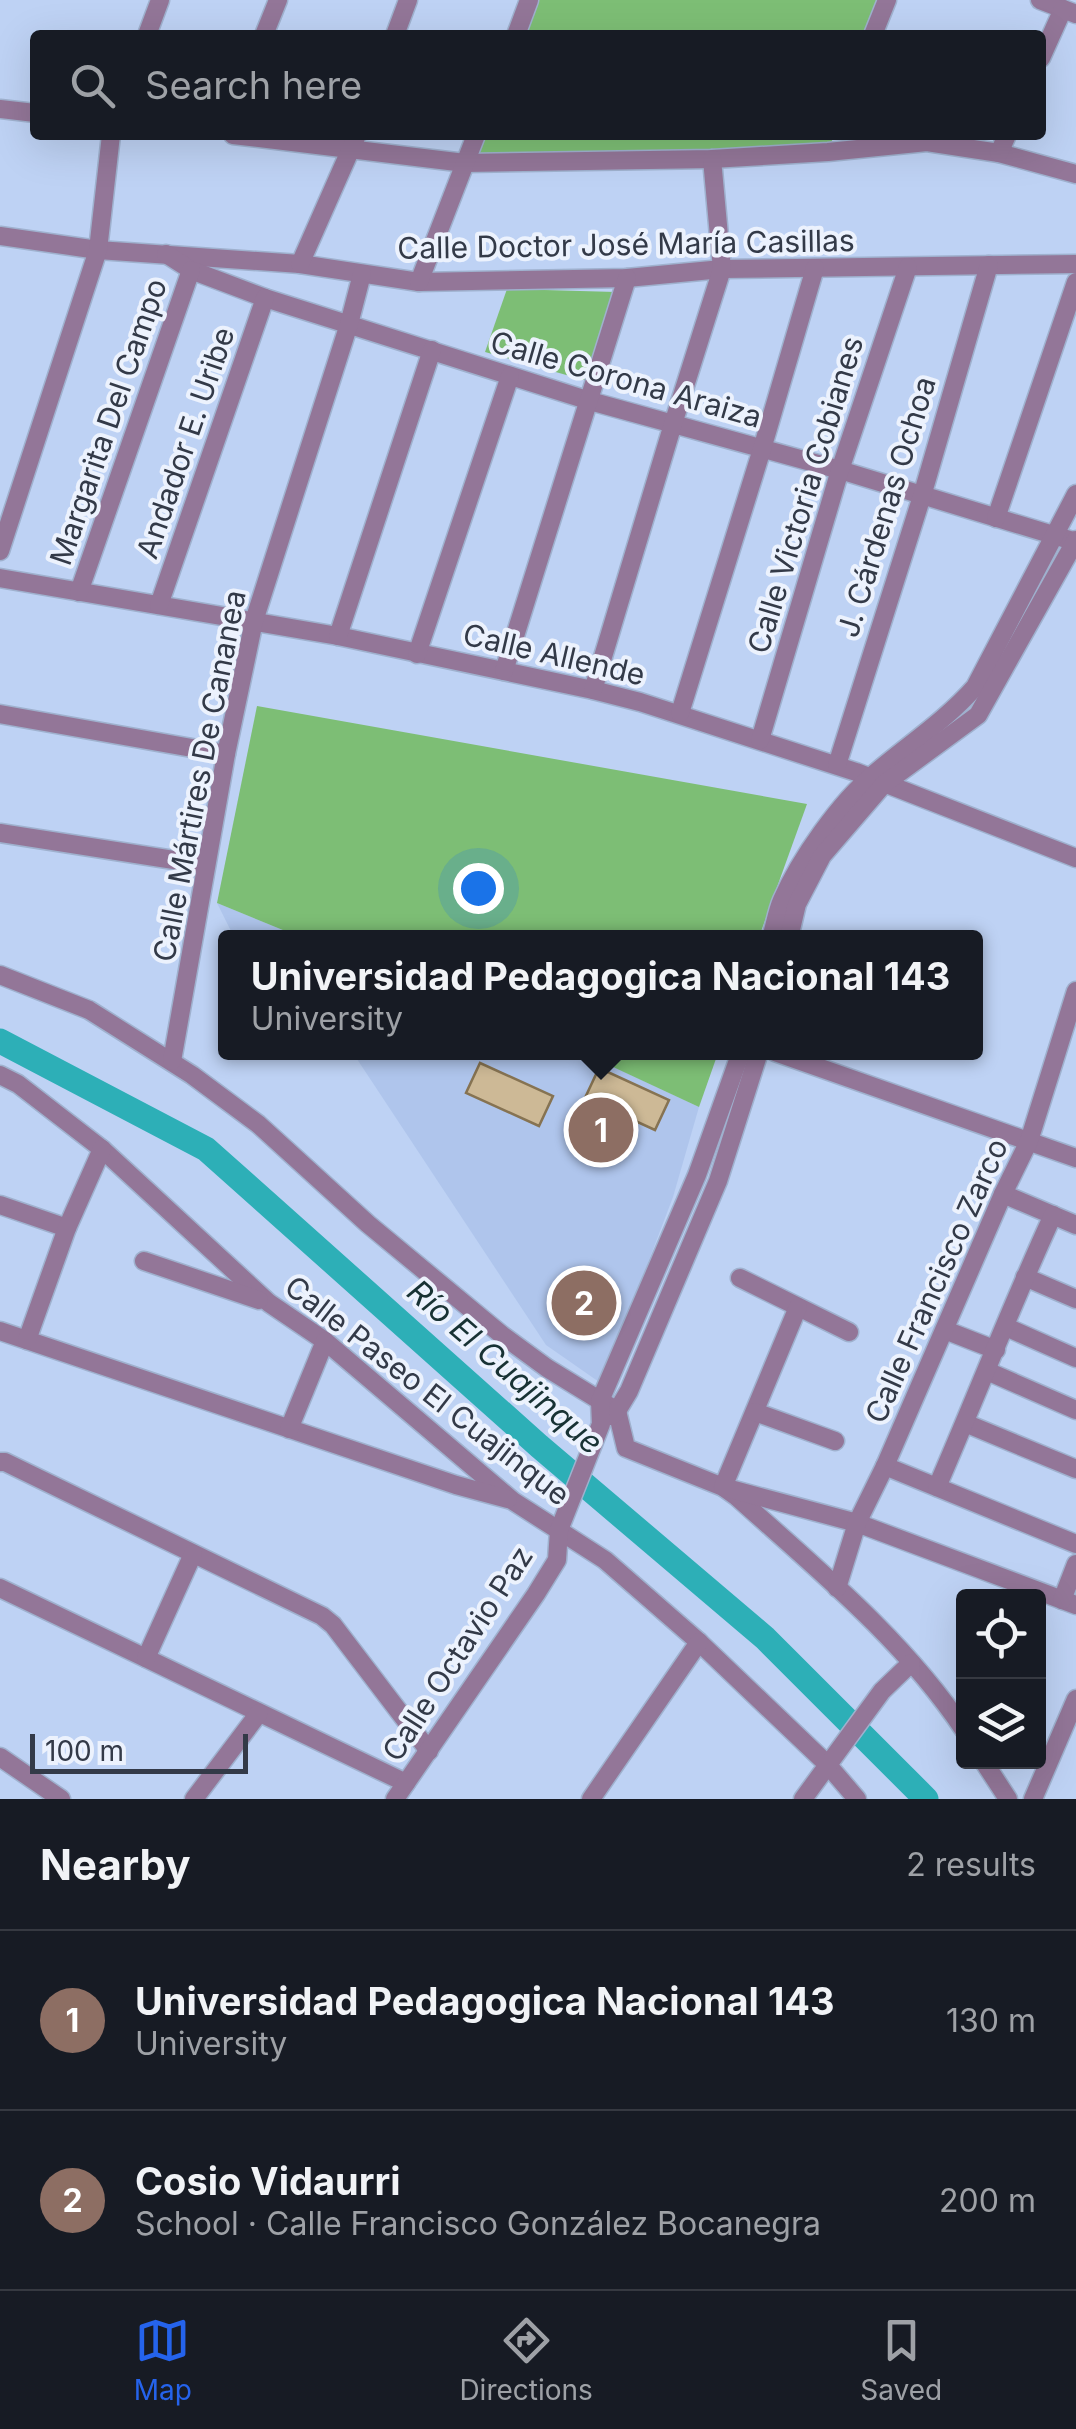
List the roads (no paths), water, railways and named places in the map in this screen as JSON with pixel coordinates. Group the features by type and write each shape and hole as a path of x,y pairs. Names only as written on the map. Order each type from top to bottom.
{"street":[{"path":"149,30 160,0"},
{"path":"266,30 278,0"},
{"path":"397,30 408,0"},
{"path":"518,30 529,0"},
{"path":"880,30 887,0"},
{"path":"1040,0 1069,12 1046,50"},
{"path":"0,109 30,112"},
{"path":"0,551 98,250 110,140"},
{"path":"419,282 474,140"},
{"path":"300,264 355,141 465,162 712,159 831,143 904,140"},
{"path":"934,140 1076,174"},
{"path":"999,153 1005,140"},
{"path":"593,690 722,270 712,159"},
{"name":"Calle Doctor José María Casillas","path":"0,236 98,250 300,264 419,282 627,278 722,270 1076,264"},
{"name":"Calle Corona Araiza","path":"166,254 191,270 264,298 510,376 1076,541"},
{"name":"J. Cárdenas Ochoa","path":"837,765 922,496 989,265"},
{"name":"Calle Victoria Cobianes","path":"760,740 840,470 908,266"},
{"path":"680,713 816,268"},
{"name":"Margarita Del Campo","path":"79,592 191,270"},
{"name":"Calle Mártires De Cananea","path":"172,1062 226,754 254,620 362,274"},
{"path":"504,671 627,278"},
{"path":"996,518 1076,282"},
{"name":"Andador E. Uribe","path":"160,605 264,298"},
{"path":"338,636 432,350"},
{"path":"418,654 510,376"},
{"path":"773,930 781,901 809,850 975,687 1076,494"},
{"path":"791,930 797,904 822,856 876,781 978,715 1076,541"},
{"name":"Calle Allende","path":"0,578 254,620 593,690 680,713 837,765 1076,858"},
{"path":"0,714 226,754"},
{"path":"0,834 206,865"},
{"path":"0,975 89,1010 172,1062 258,1124 368,1224 502,1336 609,1406 626,1448 723,1487 857,1523 1069,1602 1076,1564"},
{"name":"Calle Francisco Zarco","path":"837,1588 857,1523 1029,1141 1076,991"},
{"path":"609,1406 738,1060"},
{"path":"609,1406 636,1374 718,1181 756,1060"},
{"path":"798,1060 1076,1158"},
{"name":"Calle Paseo El Cuajinque","path":"0,1075 18,1084 102,1148 269,1303 325,1341 513,1501 562,1522 832,1757 857,1799"},
{"path":"27,1340 67,1228 102,1148"},
{"path":"698,1175 718,1181"},
{"path":"1004,1194 1076,1225"},
{"path":"0,1205 67,1228"},
{"path":"937,1488 1053,1214"},
{"path":"144,1261 269,1303"},
{"path":"1025,1276 1076,1299"},
{"path":"740,1278 849,1332"},
{"path":"723,1487 798,1308"},
{"path":"1006,1327 1076,1358"},
{"path":"945,1330 996,1350"},
{"path":"0,1331 513,1501"},
{"path":"289,1429 325,1341"},
{"path":"987,1371 1076,1410"},
{"name":"Calle Octavio Paz","path":"394,1799 557,1560 562,1522 609,1406"},
{"path":"755,1412 835,1441"},
{"path":"965,1422 1076,1469"},
{"path":"0,1462 322,1616 333,1625 429,1752"},
{"path":"885,1466 1076,1544"},
{"path":"723,1487 837,1588 912,1664 956,1718"},
{"path":"146,1658 193,1554"},
{"path":"0,1588 406,1783"},
{"path":"590,1799 699,1642"},
{"path":"803,1799 882,1691 912,1664"},
{"path":"1033,1799 1068,1744 1076,1699"},
{"path":"194,1799 259,1713"},
{"path":"0,1756 61,1799"},
{"path":"989,1769 1008,1799"}],"waterway":[{"name":"Río El Cuajinque","path":"0,1041 206,1149 539,1446 765,1638 926,1799"}],"place":[{"name":"Universidad Pedagogica Nacional 143","path":"601,1130"},
{"name":"Cosio Vidaurri","path":"584,1303"}]}
